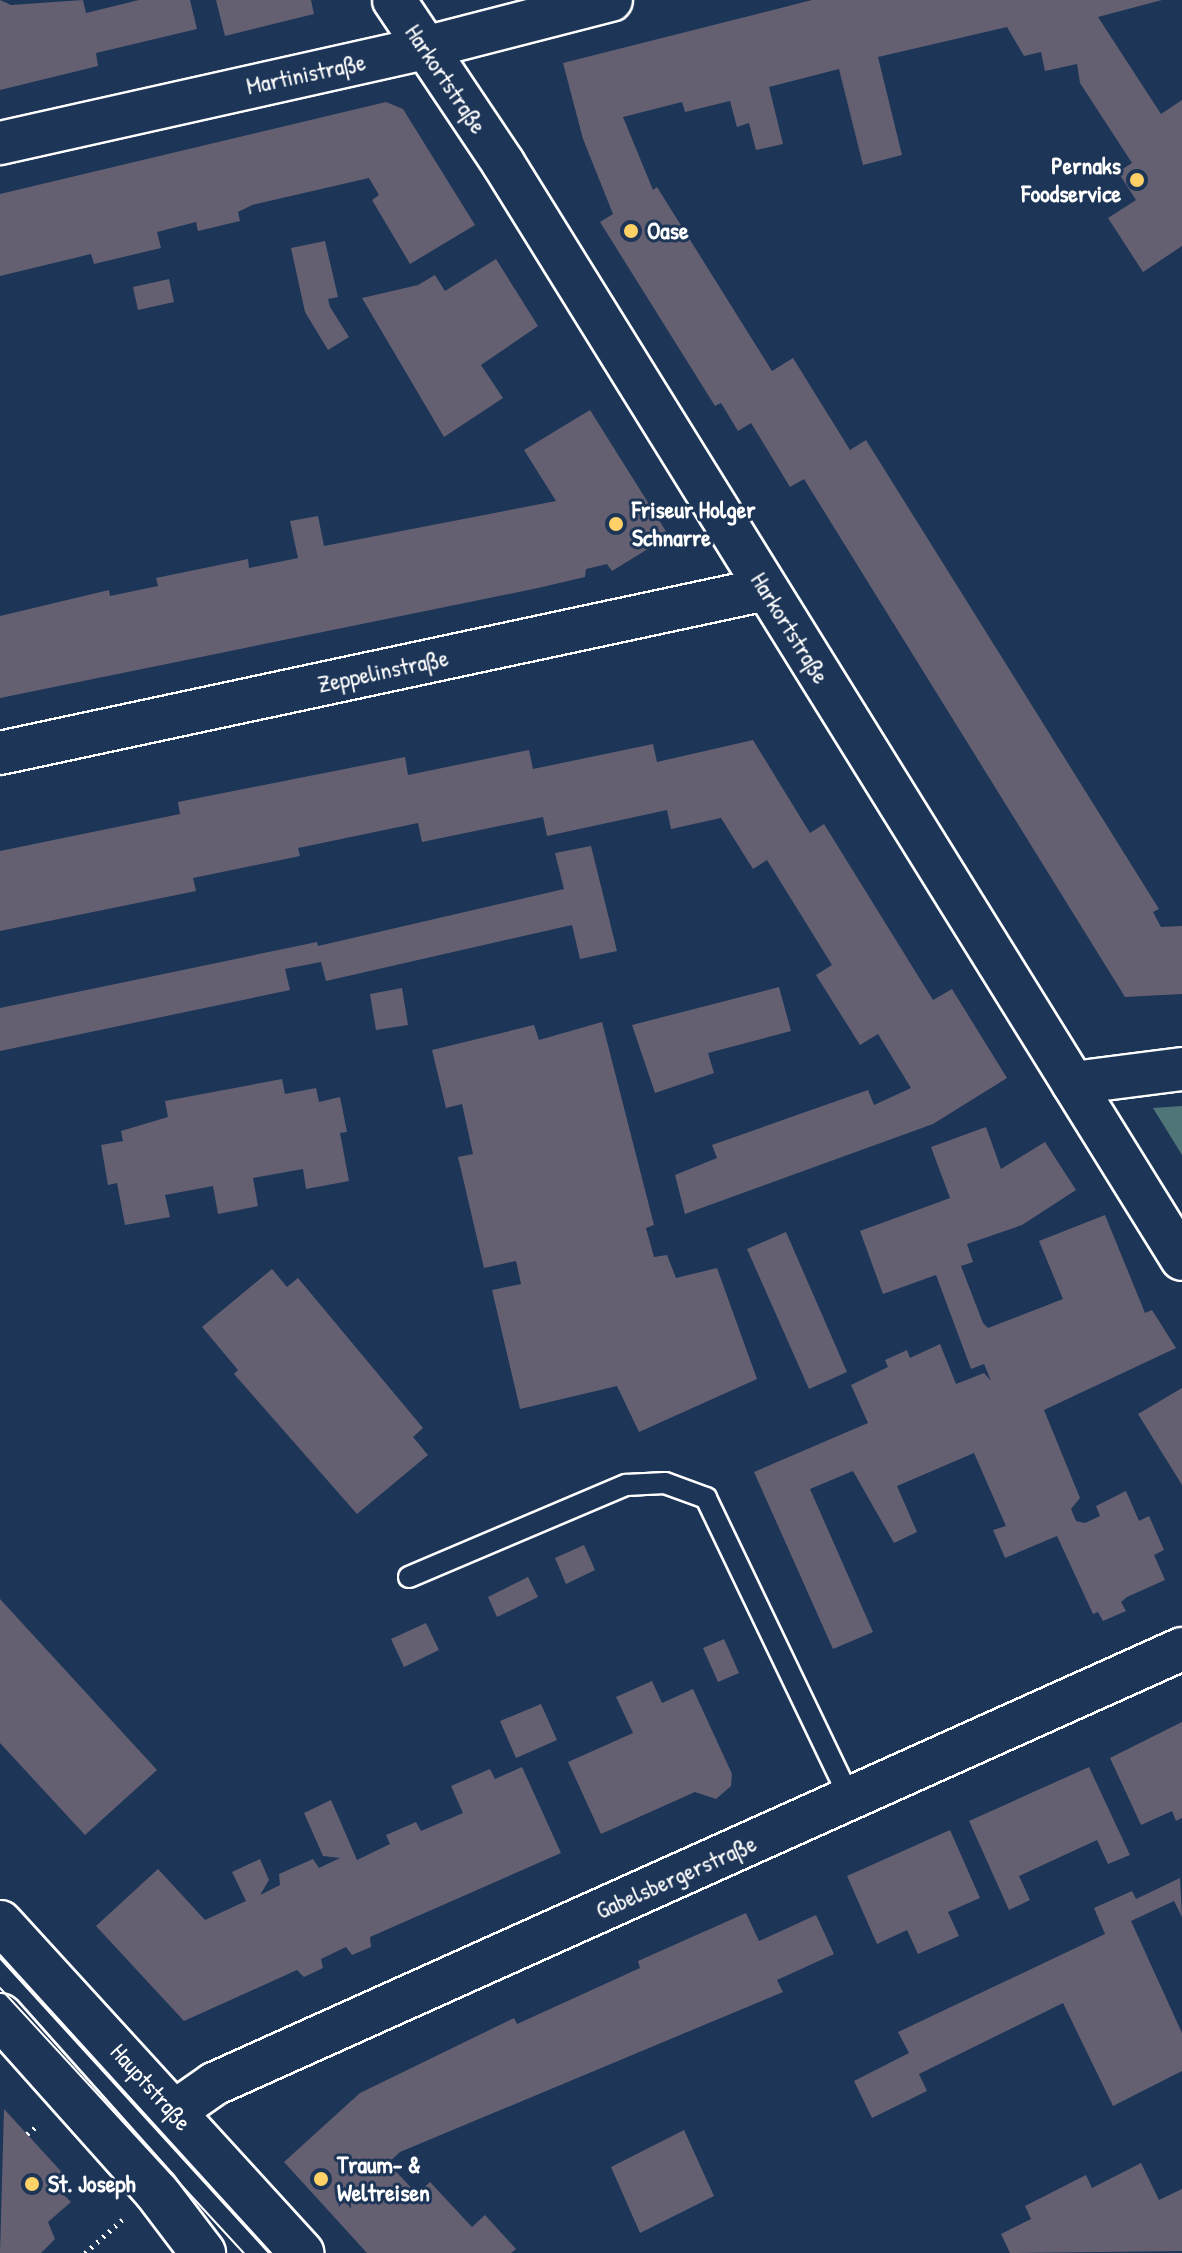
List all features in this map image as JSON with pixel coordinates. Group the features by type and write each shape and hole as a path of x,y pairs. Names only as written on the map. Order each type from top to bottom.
{"street":[{"name":"Harkortstraße","path":"394,0 503,163 1182,1259"},
{"name":"Martinistraße","path":"0,143 424,48 611,0"},
{"name":"Zeppelinstraße","path":"0,753 766,589"},
{"path":"1073,1083 1182,1069"},
{"name":"Gabelsbergerstraße","path":"174,2112 214,2084 1182,1649"},
{"name":"Hauptstraße","path":"0,1923 301,2253"},
{"path":"0,2016 156,2191 203,2253"}],"lane":[{"path":"409,1577 626,1485 665,1483 706,1498 850,1799"}],"path":[{"path":"85,2253 127,2216"}],"green space":[{"path":"1182,1106 1182,1155 1153,1108"}],"building":[{"path":"0,0 11,5 83,0 86,13 139,0 190,0 197,29 96,53 98,66 0,90"},
{"path":"216,0 311,0 314,14 225,36"},
{"path":"812,0 1162,0 1098,17 1161,114 1182,100 1182,246 1143,272 1108,218 1136,200 1118,172 1132,163 1080,83 1077,64 1045,71 1041,52 1024,56 1007,27 878,57 902,155 863,165 839,69 769,87 783,144 756,150 749,123 737,127 730,101 685,112 682,102 623,117 653,190 657,187 772,371 793,358 850,450 866,440 1159,909 1153,912 1161,927 1182,926 1182,994 1125,997 804,479 790,487 751,423 738,431 721,403 715,406 600,222 613,214 583,139 563,63"},
{"path":"386,102 403,109 475,225 410,264 372,200 379,195 369,178 252,205 238,212 240,221 198,231 196,222 157,232 161,248 94,264 91,254 0,276 0,194"},
{"path":"325,241 338,297 328,299 330,307 349,337 328,350 305,312 291,248"},
{"path":"496,259 538,326 481,365 503,398 444,437 362,298 418,285 435,275 445,291"},
{"path":"169,279 174,302 138,310 133,287"},
{"path":"590,410 669,536 612,571 607,564 586,569 585,577 538,588 0,698 0,616 109,590 110,596 158,586 156,578 248,559 249,568 298,558 290,521 318,516 324,546 556,501 524,450"},
{"path":"753,740 810,833 824,824 933,1000 952,989 1007,1078 933,1124 685,1214 675,1175 717,1158 712,1145 868,1090 874,1105 911,1088 878,1034 860,1045 816,975 832,965 767,860 753,869 721,818 671,829 667,810 547,836 543,817 422,842 418,823 298,848 300,856 193,878 196,891 0,931 0,851 180,814 178,802 405,757 408,775 529,750 533,769 653,744 657,762"},
{"path":"591,846 617,951 580,959 572,925 326,981 321,962 285,969 290,990 0,1051 0,1008 317,942 318,946 564,889 555,853"},
{"path":"779,987 791,1031 708,1053 714,1073 655,1093 632,1025"},
{"path":"402,988 408,1025 376,1030 370,994"},
{"path":"602,1022 654,1225 646,1228 654,1257 667,1255 676,1278 717,1268 757,1379 639,1432 617,1386 520,1409 492,1290 521,1284 516,1261 484,1268 458,1157 473,1154 462,1104 446,1108 432,1050 534,1025 539,1040"},
{"path":"282,1079 285,1094 316,1088 319,1102 340,1097 347,1132 340,1133 349,1181 306,1189 303,1169 253,1178 258,1206 218,1214 213,1186 165,1195 170,1217 125,1225 117,1183 108,1185 101,1145 123,1141 121,1131 168,1117 165,1101"},
{"path":"986,1127 1001,1169 1045,1142 1076,1190 1022,1225 967,1244 973,1262 961,1266 983,1323 988,1328 1063,1299 1039,1241 1105,1215 1145,1313 1152,1310 1176,1348 1044,1410 1080,1498 1071,1509 1076,1521 1085,1523 1100,1516 1096,1506 1126,1491 1139,1521 1149,1516 1164,1550 1154,1555 1165,1580 1127,1597 1121,1602 1126,1611 1103,1621 1098,1612 1093,1614 1057,1536 1005,1558 993,1530 1006,1526 974,1453 897,1486 917,1532 894,1543 853,1471 810,1489 873,1632 833,1649 754,1472 868,1423 851,1385 888,1367 885,1360 907,1350 910,1358 940,1344 956,1384 984,1373 991,1381 984,1364 971,1369 936,1275 883,1294 860,1231 950,1198 931,1147"},
{"path":"786,1232 847,1372 809,1389 747,1249"},
{"path":"272,1269 287,1287 298,1278 423,1428 413,1437 428,1455 357,1514 234,1374 238,1370 202,1327"},
{"path":"1182,1388 1182,1485 1138,1414"},
{"path":"584,1545 595,1570 566,1584 555,1558"},
{"path":"528,1577 538,1597 497,1617 488,1597"},
{"path":"0,1599 157,1770 85,1835 0,1743"},
{"path":"426,1623 439,1650 404,1667 391,1639"},
{"path":"724,1639 739,1673 718,1682 703,1648"},
{"path":"652,1681 662,1703 693,1689 732,1774 731,1786 716,1799 695,1792 601,1834 568,1762 633,1733 616,1697"},
{"path":"541,1704 557,1740 516,1758 500,1721"},
{"path":"1182,1722 1182,1818 1176,1821 1172,1811 1141,1825 1110,1758"},
{"path":"522,1767 561,1853 370,1937 371,1947 352,1955 346,1947 321,1959 323,1968 304,1977 297,1970 184,2021 96,1926 158,1869 205,1920 246,1901 232,1872 260,1859 269,1880 260,1895 280,1885 279,1874 313,1859 319,1868 340,1858 323,1856 304,1813 331,1800 357,1860 390,1844 386,1835 416,1822 421,1831 463,1813 451,1786 490,1769 495,1779"},
{"path":"1089,1767 1130,1855 1108,1864 1097,1840 1019,1876 1030,1900 1009,1910 969,1821"},
{"path":"950,1830 980,1898 948,1912 959,1936 918,1954 907,1930 877,1944 847,1876"},
{"path":"1180,1878 1182,1917 1174,1901 1131,1921 1182,2033 1182,2071 1113,2106 1063,2003 919,2074 927,2091 872,2118 854,2081 909,2053 898,2032 1105,1934 1094,1908 1132,1891 1136,1899"},
{"path":"746,1913 759,1941 816,1915 834,1954 777,1980 783,1992 400,2152 388,2163 417,2194 430,2182 472,2227 485,2215 516,2249 511,2253 367,2253 284,2162 360,2093 514,2018 517,2024 640,1968 638,1961"},
{"name":"St. Joseph","path":"4,2109 68,2179 58,2189 71,2202 48,2222 55,2239 41,2253 0,2253"},
{"path":"684,2130 714,2196 640,2233 611,2167"},
{"path":"1141,2163 1159,2200 1182,2189 1182,2251 1010,2253 1001,2234 1031,2219 1025,2206 1086,2175 1092,2188"}],"tram line":[{"path":"0,1955 271,2253"},
{"path":"0,1988 244,2253"}],"place":[{"name":"Pernaks Foodservice","path":"1137,180"},
{"name":"Oase","path":"631,231"},
{"name":"Friseur Holger Schnarre","path":"616,524"},
{"name":"Traum- & Weltreisen","path":"321,2179"},
{"name":"St. Joseph","path":"32,2184"}]}
